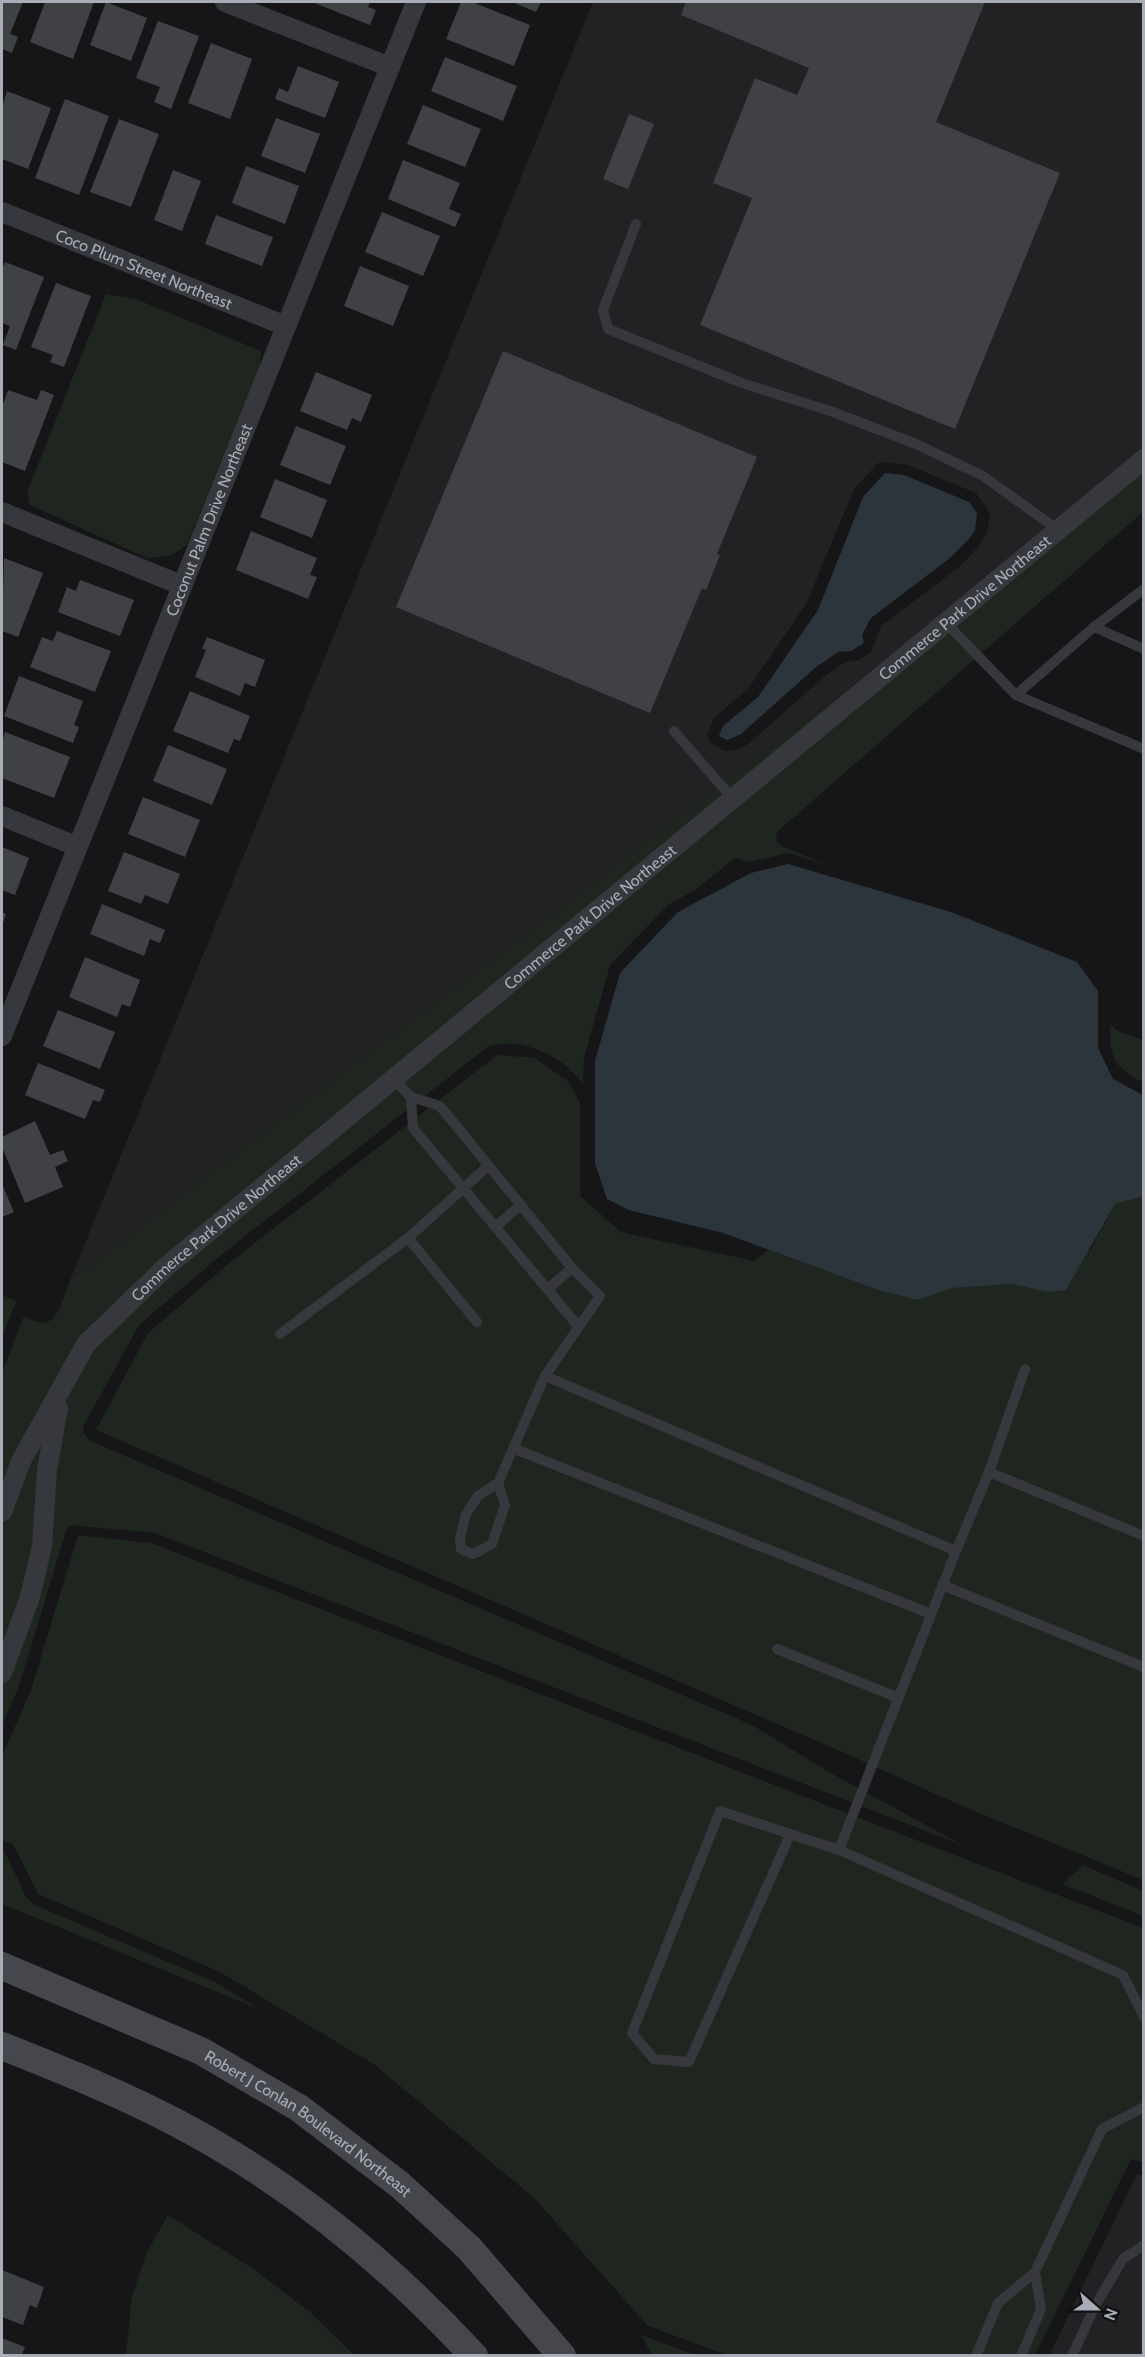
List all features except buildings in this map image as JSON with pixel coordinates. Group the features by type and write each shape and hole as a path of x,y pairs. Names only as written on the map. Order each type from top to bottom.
{"main road":[{"name":"Robert J Conlan Boulevard Northeast","path":"2,1966 201,2051 298,2108 400,2185 469,2248 562,2355"},
{"path":"2,2046 103,2087 174,2121 265,2175 355,2241 434,2312 474,2355"}],"street":[{"path":"225,2 390,67"},
{"name":"Coconut Palm Drive Northeast","path":"2,1036 76,846 416,2"},
{"name":"Coco Plum Street Northeast","path":"2,212 286,326"},
{"name":"Commerce Park Drive Northeast","path":"2,1512 21,1461 60,1395 86,1344 167,1266 1143,459"},
{"path":"2,513 181,585"},
{"path":"2,816 76,846"},
{"name":"Commerce Park Drive Northeast","path":"3,1665 30,1597 42,1546 48,1470 60,1395"}],"lane":[{"path":"636,225 603,310 608,329 742,383 833,412 916,444 983,476 1057,530"},
{"path":"1016,695 1143,589"},
{"path":"945,622 1016,695 1143,749"},
{"path":"1095,627 1143,649"},
{"path":"674,731 732,798"},
{"path":"393,1079 411,1097 440,1106 572,1268 600,1296 545,1376 498,1483 478,1496 466,1514 460,1538 461,1548 473,1554 492,1544 505,1505 498,1483"},
{"path":"411,1097 413,1128 578,1326"},
{"path":"280,1335 408,1238 488,1166"},
{"path":"497,1226 520,1205"},
{"path":"408,1238 477,1322"},
{"path":"548,1289 572,1268"},
{"path":"839,1850 989,1472 1025,1369"},
{"path":"545,1376 956,1551"},
{"path":"514,1449 932,1614"},
{"path":"989,1472 1143,1536"},
{"path":"942,1586 1143,1668"},
{"path":"777,1649 899,1698"},
{"path":"790,1835 689,2062 654,2059 633,2033 720,1811 839,1850 1123,1975 1143,2017"},
{"path":"976,2355 998,2303 1035,2272 1102,2129 1143,2107"},
{"path":"1072,2355 1095,2306 1123,2259 1143,2245"},
{"path":"1021,2355 1041,2309 1035,2272"}],"shaded area":[{"path":"593,2 1143,2 1143,465 70,1280","holes":["878,463 908,465 976,493 990,516 987,533 978,547 959,567 881,626 871,652 859,660 844,663 824,677 748,744 736,750 724,751 710,742 707,735 714,718 748,689 806,604 854,489"]},
{"path":"106,294 136,299 261,351 260,366 187,545 170,556 147,558 30,505 27,492"},
{"path":"1143,465 1143,512 777,832 776,840 781,846 828,865 788,853 749,862 735,858 695,890 668,905 610,965 584,1058 583,1084 565,1065 541,1051 515,1044 489,1046 226,1251 139,1325 84,1425 83,1432 91,1441 752,1725 829,1772 962,1845 155,1533 70,1525 66,1531 19,1686 2,1726 2,1373 24,1316 42,1323 48,1322 57,1313 70,1280"},
{"path":"885,473 904,475 969,502 977,513 975,530 950,558 871,618 862,635 864,643 851,651 838,652 815,668 741,734 727,740 719,736 723,726 758,697 818,610 863,497"},
{"path":"788,864 951,912 1077,962 1098,991 1098,1048 1113,1079 1143,1095 1143,1199 1140,1197 1115,1204 1066,1290 1048,1292 1012,1284 953,1288 917,1300 878,1290 723,1233 629,1210 607,1199 595,1163 595,1061 620,973 678,912 751,873"},
{"path":"1110,1025 1118,1031 1143,1040 1143,1082 1126,1072 1116,1061 1111,1046"},
{"path":"497,1055 535,1058 569,1082 580,1103 580,1196 621,1232 754,1261 768,1250 878,1290 917,1300 953,1288 1012,1284 1048,1292 1091,1249 1115,1204 1140,1197 1144,1199 1143,1880 962,1806 840,1751 96,1430 148,1333 234,1259"},
{"path":"2,1295 16,1301 2,1339"},
{"path":"78,1535 151,1543 1143,1928 1143,2163 1131,2159 1035,2355 727,2355 648,2326 534,2198 375,2065 220,1972 38,1894 13,1844 2,1840 2,1756 31,1690"},
{"path":"2,1851 5,1852 26,1897 33,1904 215,1982 259,2009 2,1904"},
{"path":"1083,1865 1143,1891 1143,1916 1062,1884"},
{"path":"1137,2174 1143,2176 1143,2355 1049,2356"},
{"path":"168,2215 252,2268 311,2313 354,2355 126,2355 132,2296 146,2254"},
{"path":"640,2333 644,2336 695,2355 652,2355"}]}
